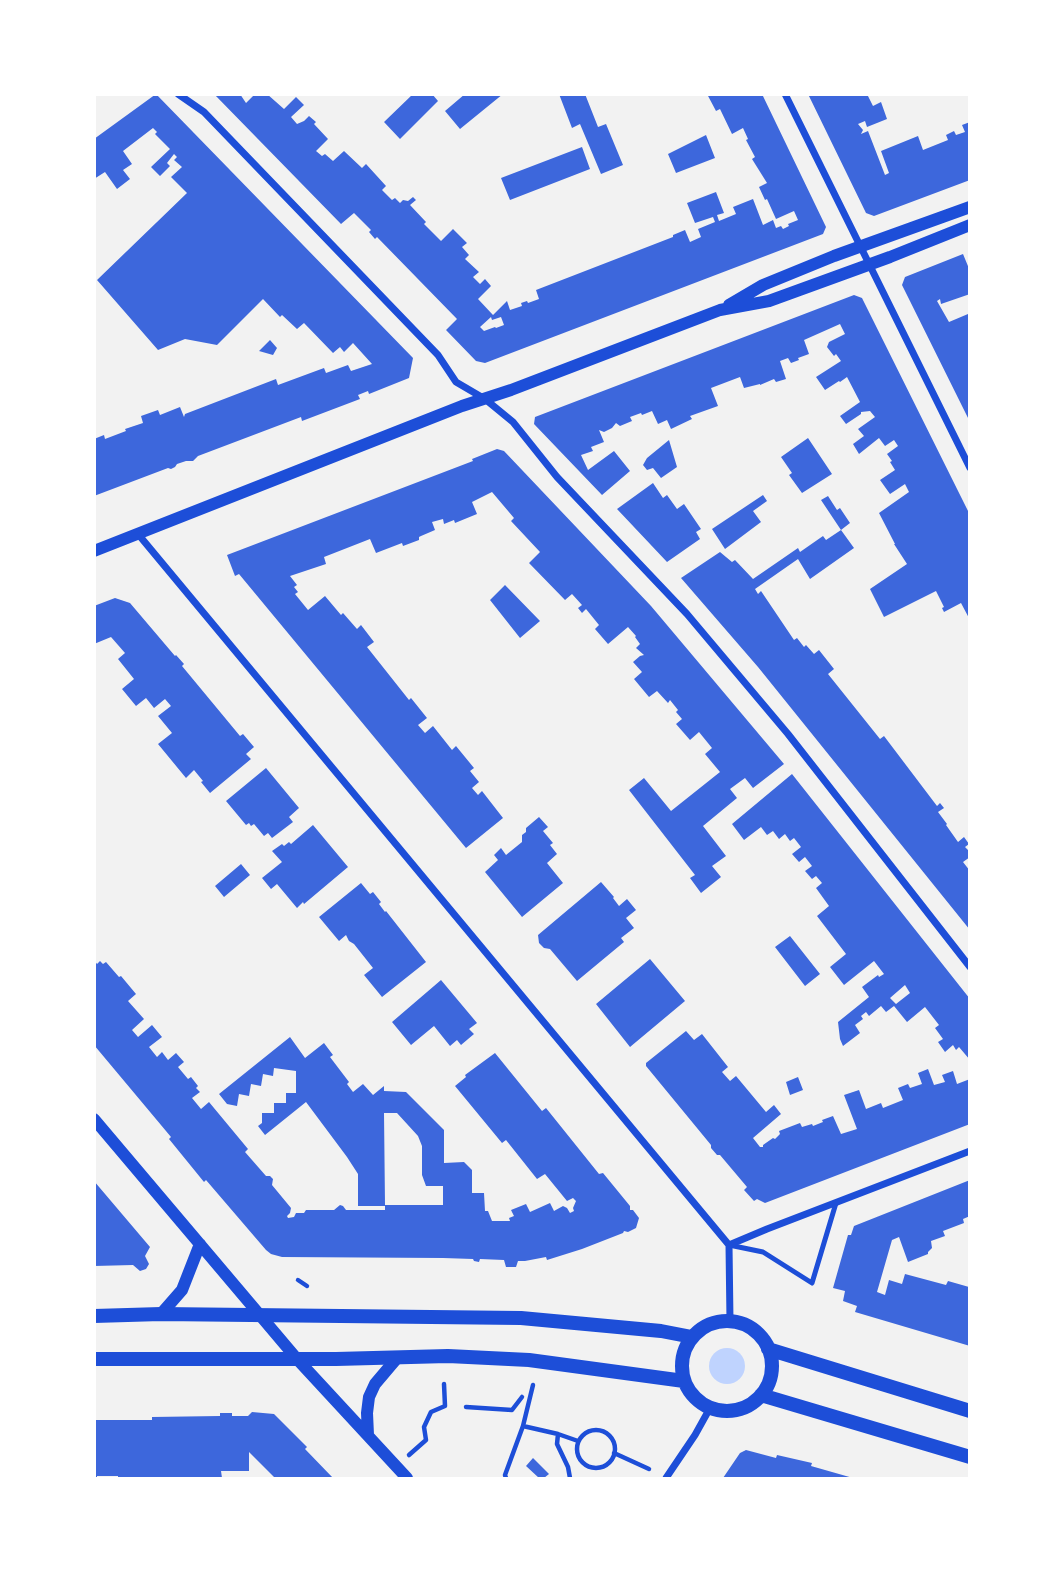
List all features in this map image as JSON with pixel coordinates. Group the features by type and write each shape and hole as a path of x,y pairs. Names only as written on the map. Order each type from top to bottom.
{"main road":[{"path":"94,1316 161,1314 521,1318 692,1336"},
{"path":"730,1321 743,1324 756,1332 768,1349 772,1364 771,1375 761,1395 753,1402 732,1411 710,1408 699,1402 684,1381 682,1368 683,1355 692,1336 706,1326 730,1321"},
{"path":"768,1349 970,1411"},
{"path":"94,1359 448,1356 529,1360 684,1381"},
{"path":"761,1395 970,1457"}],"street":[{"path":"178,94 204,112 438,355 456,382 485,399 513,422 557,477 687,614 788,734 970,967"},
{"path":"785,94 970,468"},
{"path":"720,310 763,285 859,246 970,207"},
{"path":"94,551 462,407 720,310 769,300 869,265 970,225"},
{"path":"138,534 729,1245 730,1321"},
{"path":"94,1119 298,1359 407,1479"},
{"path":"729,1245 970,1151"},
{"path":"161,1314 183,1290 200,1244"},
{"path":"368,1436 369,1397 375,1384 397,1358"},
{"path":"666,1479 710,1408"}],"lane":[{"path":"729,1245 763,1252 812,1283 836,1202"}],"path":[{"path":"298,1280 306,1280 298,1280"},
{"path":"409,1456 426,1440 424,1427 431,1412 445,1406 444,1384"},
{"path":"506,1479 533,1385"},
{"path":"516,1392 530,1399"},
{"path":"515,1399 522,1397"},
{"path":"466,1407 512,1410 522,1397"},
{"path":"523,1426 578,1441"},
{"path":"599,1430 605,1432 613,1441 614,1453 612,1459 602,1467 590,1467 584,1464 577,1454 578,1441 587,1432 599,1430"},
{"path":"558,1434 557,1444 568,1467 570,1479"},
{"path":"614,1453 649,1469"}],"water":[{"path":"727,1348 740,1353 745,1366 740,1379 727,1384 714,1379 709,1366 714,1353"}],"building":[{"path":"156,94 413,358 409,378 369,394 368,391 358,395 360,399 302,421 301,417 198,456 193,461 177,464 171,469 94,496 94,439 104,435 105,439 143,423 141,416 158,410 160,415 180,407 184,417 185,414 276,379 278,385 324,368 326,373 348,365 351,371 372,364 353,343 344,352 340,347 333,353 304,323 297,329 282,315 280,317 263,299 217,345 185,339 158,350 97,280 187,193 171,177 182,167 174,160 177,157 174,154 167,163 170,166 160,176 151,167 170,149 155,134 157,132 153,128 123,151 132,164 123,170 130,179 117,189 105,172 94,179 94,139"},
{"path":"214,94 240,94 246,103 255,94 267,94 284,109 296,97 304,105 291,117 297,124 309,116 328,139 316,151 333,161 344,151 362,168 366,164 386,186 382,190 392,200 395,198 400,203 413,197 416,200 410,205 441,241 453,229 467,243 462,247 469,255 465,259 479,272 473,277 480,284 485,279 491,286 478,299 493,315 507,301 510,310 522,306 521,303 539,299 536,290 685,230 690,242 701,237 698,229 715,222 713,217 695,223 687,203 716,192 724,213 717,215 719,221 736,214 733,207 753,199 763,225 773,220 776,228 781,226 783,229 798,220 794,211 776,219 759,187 767,183 752,159 755,157 743,128 732,134 720,109 716,111 707,94 762,94 826,227 823,234 485,363 476,361 446,330 457,319 377,237 375,239 369,232 371,230 354,213 341,224","holes":["491,317 492,320 501,317 504,325 484,331 480,327"]},
{"path":"413,94 432,94 438,101 400,139 384,122"},
{"path":"465,94 503,94 460,129 445,111"},
{"path":"559,94 585,94 598,127 606,124 623,165 601,174 580,124 572,128"},
{"path":"808,94 867,94 873,106 881,102 887,119 867,127 865,121 858,124 863,130 861,134 868,131 885,175 889,173 881,151 918,136 923,150 948,140 946,135 954,131 956,135 965,132 962,125 970,122 970,180 874,216 866,213"},
{"path":"706,135 715,158 676,173 668,154"},
{"path":"582,147 590,169 510,200 501,178"},
{"path":"963,254 970,271 970,294 941,304 940,299 937,301 949,322 968,314 970,316 970,422 902,285 905,277"},
{"path":"854,295 862,298 970,515 970,620 961,603 944,612 936,591 884,617 870,589 907,564 879,513 909,492 905,484 890,494 880,480 895,470 887,454 898,446 894,440 885,446 879,438 859,454 853,444 864,436 858,429 875,417 870,411 861,412 846,424 840,416 860,402 847,377 825,390 816,377 841,361 827,347 829,342 845,334 840,324 804,340 809,354 791,363 788,358 780,361 786,379 776,382 774,379 744,388 740,377 711,388 718,406 690,416 692,419 671,429 667,420 658,424 652,411 630,417 632,421 620,426 616,423 604,432 599,430 604,442 591,447 593,451 581,455 588,470 614,451 630,471 602,495 534,424 535,417"},
{"path":"270,340 277,348 273,355 259,351"},
{"path":"808,438 832,474 802,493 789,475 792,473 781,457"},
{"path":"669,440 677,467 661,478 653,468 647,470 643,465 647,458"},
{"path":"497,449 504,451 651,606 784,764 753,788 745,778 730,789 737,798 703,826 726,856 712,866 721,877 701,893 690,878 695,875 629,790 644,778 671,811 720,772 705,754 712,748 699,732 690,740 676,724 682,719 670,700 668,703 657,691 649,697 634,679 642,672 633,662 644,655 636,648 640,644 628,627 608,644 595,629 599,625 586,609 582,613 578,608 582,605 572,594 565,600 529,563 540,552 511,521 514,518 492,492 472,502 477,514 455,523 454,520 444,524 443,519 432,522 435,530 419,537 419,540 376,553 370,539 324,557 326,564 290,576 297,585 294,587 298,592 295,594 308,610 325,596 357,629 361,625 374,642 367,647 409,700 411,698 427,718 418,725 425,733 433,726 452,750 456,746 474,768 470,771 479,782 472,788 478,795 482,791 503,818 466,848 239,574 235,576 227,555 473,461 472,459"},
{"path":"653,483 663,498 667,495 677,509 684,504 701,529 696,532 700,539 667,562 617,509"},
{"path":"763,495 767,501 753,511 761,522 725,549 712,529"},
{"path":"828,496 850,523 841,530 821,500"},
{"path":"841,530 854,548 810,579 798,559 755,589 758,594 761,591 794,640 797,638 814,654 819,650 834,669 828,674 880,739 884,736 937,806 940,803 944,808 938,812 958,842 964,837 969,844 965,847 970,852 970,857 963,862 970,871 970,930 758,667 681,578 720,552 732,562 735,560 753,579 798,548 800,552 823,536 826,540"},
{"path":"505,585 540,621 520,638 490,600"},
{"path":"115,598 130,603 184,664 182,666 240,736 243,734 254,747 246,754 251,759 210,793 194,770 186,778 158,744 172,733 158,716 171,706 165,699 154,708 146,698 136,706 122,689 134,679 118,659 125,653 111,637 94,644 94,606"},
{"path":"266,768 299,808 289,817 293,822 272,838 268,833 264,836 254,824 246,825 226,801"},
{"path":"792,774 970,999 970,1060 959,1047 956,1050 953,1045 945,1052 938,1042 943,1039 935,1028 939,1025 925,1007 907,1022 894,1006 886,1012 881,1006 869,1016 866,1012 861,1016 863,1019 855,1025 860,1033 843,1046 838,1022 869,997 862,987 878,975 879,977 884,974 874,961 844,985 830,967 846,954 817,916 829,906 816,888 822,883 816,876 812,879 805,871 812,866 805,857 799,862 792,854 801,847 794,838 790,841 785,834 779,839 773,831 767,835 761,827 744,840 732,824","holes":["905,985 910,993 896,1004 890,998"]},
{"path":"539,817 548,827 543,831 553,843 550,845 557,854 547,863 563,883 522,917 485,872 498,860 494,855 501,848 506,855 522,842 526,828"},
{"path":"313,825 348,867 297,908 277,884 271,889 262,878 282,862 272,851 282,844 291,844"},
{"path":"241,864 250,875 224,897 215,886"},
{"path":"601,882 619,906 627,899 636,910 626,918 634,928 621,938 624,942 577,981 550,949 539,943 538,935"},
{"path":"361,883 370,894 373,892 385,912 426,962 382,997 364,975 373,968 346,935 339,941 319,917"},
{"path":"790,936 820,974 805,986 775,947"},
{"path":"650,959 685,1001 630,1047 596,1004"},
{"path":"94,960 97,964 100,961 103,964 106,962 136,994 128,1001 144,1019 132,1030 138,1037 152,1025 162,1037 149,1047 157,1057 162,1052 168,1060 176,1053 184,1062 178,1067 188,1079 191,1077 200,1092 192,1098 201,1109 209,1102 248,1149 245,1152 266,1176 273,1179 272,1185 291,1208 288,1218 306,1210 334,1210 340,1205 346,1210 385,1210 385,1206 358,1206 358,1174 306,1102 265,1135 258,1126 262,1123 262,1113 274,1113 274,1103 286,1103 286,1093 296,1093 296,1071 274,1068 273,1076 263,1074 261,1086 251,1084 249,1096 239,1094 237,1106 227,1104 219,1094 290,1037 305,1058 324,1043 353,1092 363,1084 373,1095 384,1086 384,1091 406,1092 444,1130 444,1163 464,1162 472,1170 472,1193 484,1193 485,1211 488,1211 492,1221 510,1221 509,1218 514,1216 511,1210 526,1204 530,1212 550,1203 554,1211 563,1206 570,1213 574,1211 576,1201 573,1198 567,1201 545,1174 537,1179 506,1140 502,1143 455,1086 465,1075 495,1053 542,1111 546,1108 599,1174 603,1173 630,1206 630,1210 639,1218 636,1228 547,1260 546,1257 518,1261 516,1267 506,1267 504,1260 480,1259 479,1262 473,1259 443,1258 282,1257 271,1254 206,1180 204,1182 169,1139 171,1137 94,1045","holes":["384,1113 397,1113 418,1136 422,1146 422,1175 426,1186 443,1186 443,1205 385,1205"]},
{"path":"441,980 477,1023 469,1029 474,1034 461,1045 457,1040 450,1046 434,1026 411,1045 392,1022"},
{"path":"686,1031 694,1040 702,1034 728,1067 722,1072 730,1081 736,1076 766,1112 774,1105 781,1114 753,1138 760,1147 775,1139 780,1134 779,1131 800,1123 802,1127 813,1126 833,1116 841,1134 857,1129 844,1095 859,1090 866,1109 881,1103 883,1108 903,1100 898,1088 908,1084 910,1088 922,1084 918,1073 928,1069 934,1085 945,1082 942,1075 953,1071 957,1084 970,1079 970,1124 765,1203 757,1199 754,1201 744,1190 747,1187 711,1148 646,1066 646,1063"},
{"path":"798,1077 803,1090 790,1095 786,1082"},
{"path":"970,1180 970,1216 963,1219 964,1223 943,1231 945,1236 931,1241 932,1248 928,1254 908,1262 899,1237 892,1240 877,1292 885,1295 889,1280 902,1284 905,1274 946,1285 948,1281 969,1287 970,1346 855,1312 857,1306 843,1301 845,1291 833,1288 848,1235 851,1235 854,1226"},
{"path":"94,1181 150,1247 145,1256 149,1264 146,1269 140,1271 133,1265 94,1266"},
{"path":"252,1412 274,1414 333,1478 275,1478 249,1452 249,1471 221,1471 222,1478 94,1478 94,1420 152,1420 152,1417 220,1416 220,1413 248,1416"},
{"path":"746,1450 812,1463 811,1466 853,1478 723,1478 740,1453"},
{"path":"533,1458 549,1474 544,1478 539,1478 526,1466"}]}
